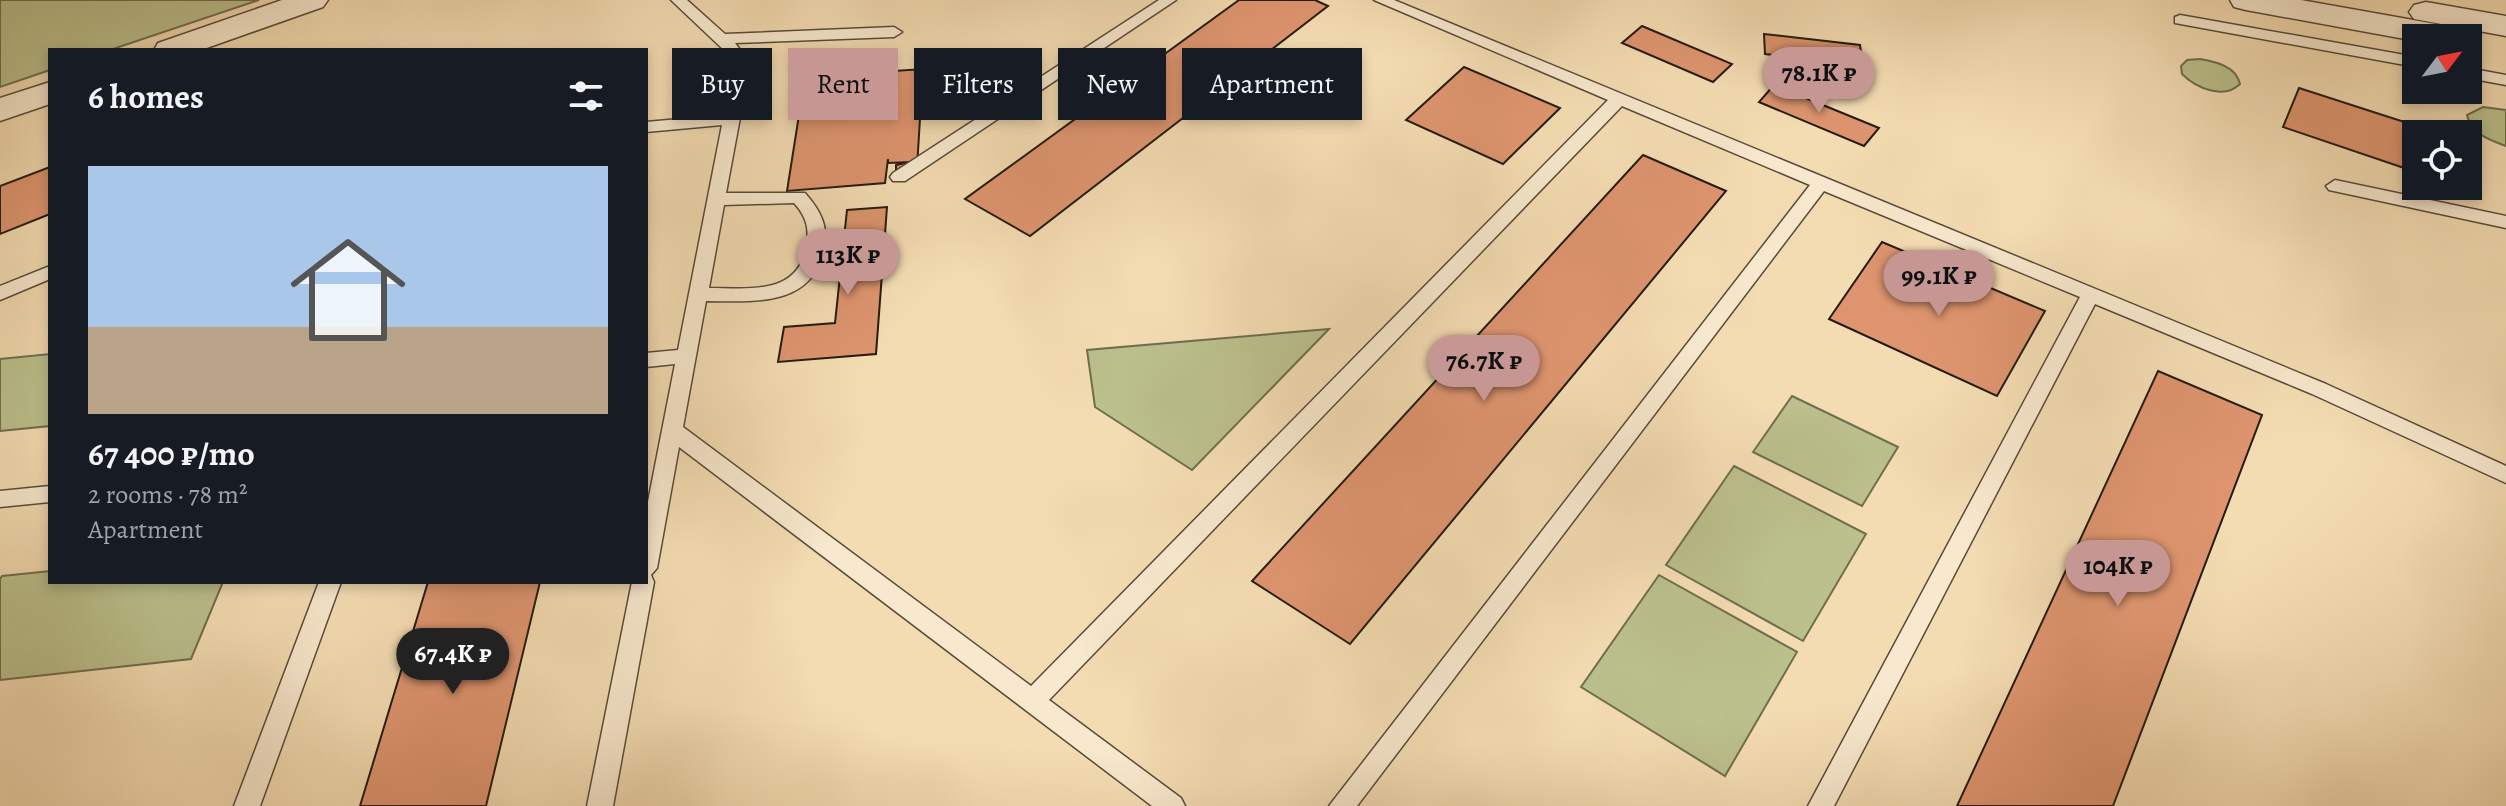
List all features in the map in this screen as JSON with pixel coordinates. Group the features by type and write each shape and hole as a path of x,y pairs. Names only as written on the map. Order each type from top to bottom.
{"street":[{"path":"176,48 312,0"},
{"path":"2246,0 2402,28"},
{"path":"2360,0 2506,26"},
{"path":"2482,43 2506,47"},
{"path":"0,110 48,93"}],"lane":[{"path":"678,0 731,48"},
{"path":"899,177 1169,0"},
{"path":"1381,0 2319,389 2506,475"},
{"path":"2180,20 2402,60"},
{"path":"724,39 894,32"},
{"path":"2482,76 2506,80"},
{"path":"1032,701 1619,99"},
{"path":"648,127 721,120"},
{"path":"648,557 732,120"},
{"path":"1342,806 1821,183"},
{"path":"2335,186 2506,222"},
{"path":"698,295 784,291 810,268 816,244 817,227 810,209 799,197 716,199"},
{"path":"0,293 48,273"},
{"path":"1821,806 2091,294"},
{"path":"648,360 686,356"},
{"path":"672,430 1172,806"},
{"path":"0,499 48,494"},
{"path":"247,806 329,584"},
{"path":"600,806 643,584"}],"green space":[{"path":"0,0 259,0 116,48 48,48 48,71 0,87"},
{"path":"2200,59 2230,69 2240,84 2218,92 2195,84 2182,74 2181,66 2187,60"},
{"path":"2483,107 2506,110 2506,146 2482,135 2482,120 2468,120 2467,115"},
{"path":"1329,329 1192,470 1095,407 1087,350"},
{"path":"48,354 48,426 0,431 0,359"},
{"path":"1792,396 1898,447 1862,506 1753,452"},
{"path":"1734,466 1866,534 1803,641 1666,565"},
{"path":"48,571 48,584 222,584 191,659 0,680 2,576"},
{"path":"1659,575 1797,652 1725,776 1581,687"}],"building":[{"path":"1239,0 1315,0 1328,6 1274,48 1182,48 1182,119 1030,236 965,199 1074,120 1166,120 1166,53"},
{"path":"1642,26 1732,64 1713,82 1622,43"},
{"path":"1764,34 1860,45 1863,66 1765,54"},
{"path":"1464,67 1560,108 1503,164 1406,120"},
{"path":"914,70 914,120 920,120 917,168 896,170 896,165 911,162 888,163 888,159 885,183 787,191 798,120 898,120 898,71"},
{"path":"1774,85 1879,128 1864,146 1759,102"},
{"path":"2299,88 2402,121 2402,167 2283,127"},
{"path":"1643,155 1726,191 1350,644 1252,581"},
{"path":"48,168 48,215 0,234 0,186"},
{"path":"887,207 876,354 778,362 784,327 835,323 847,210"},
{"path":"1882,242 2045,311 1997,396 1829,319"},
{"path":"2158,371 2262,415 2113,806 1957,806"},
{"path":"427,584 540,584 486,806 360,806"}]}
